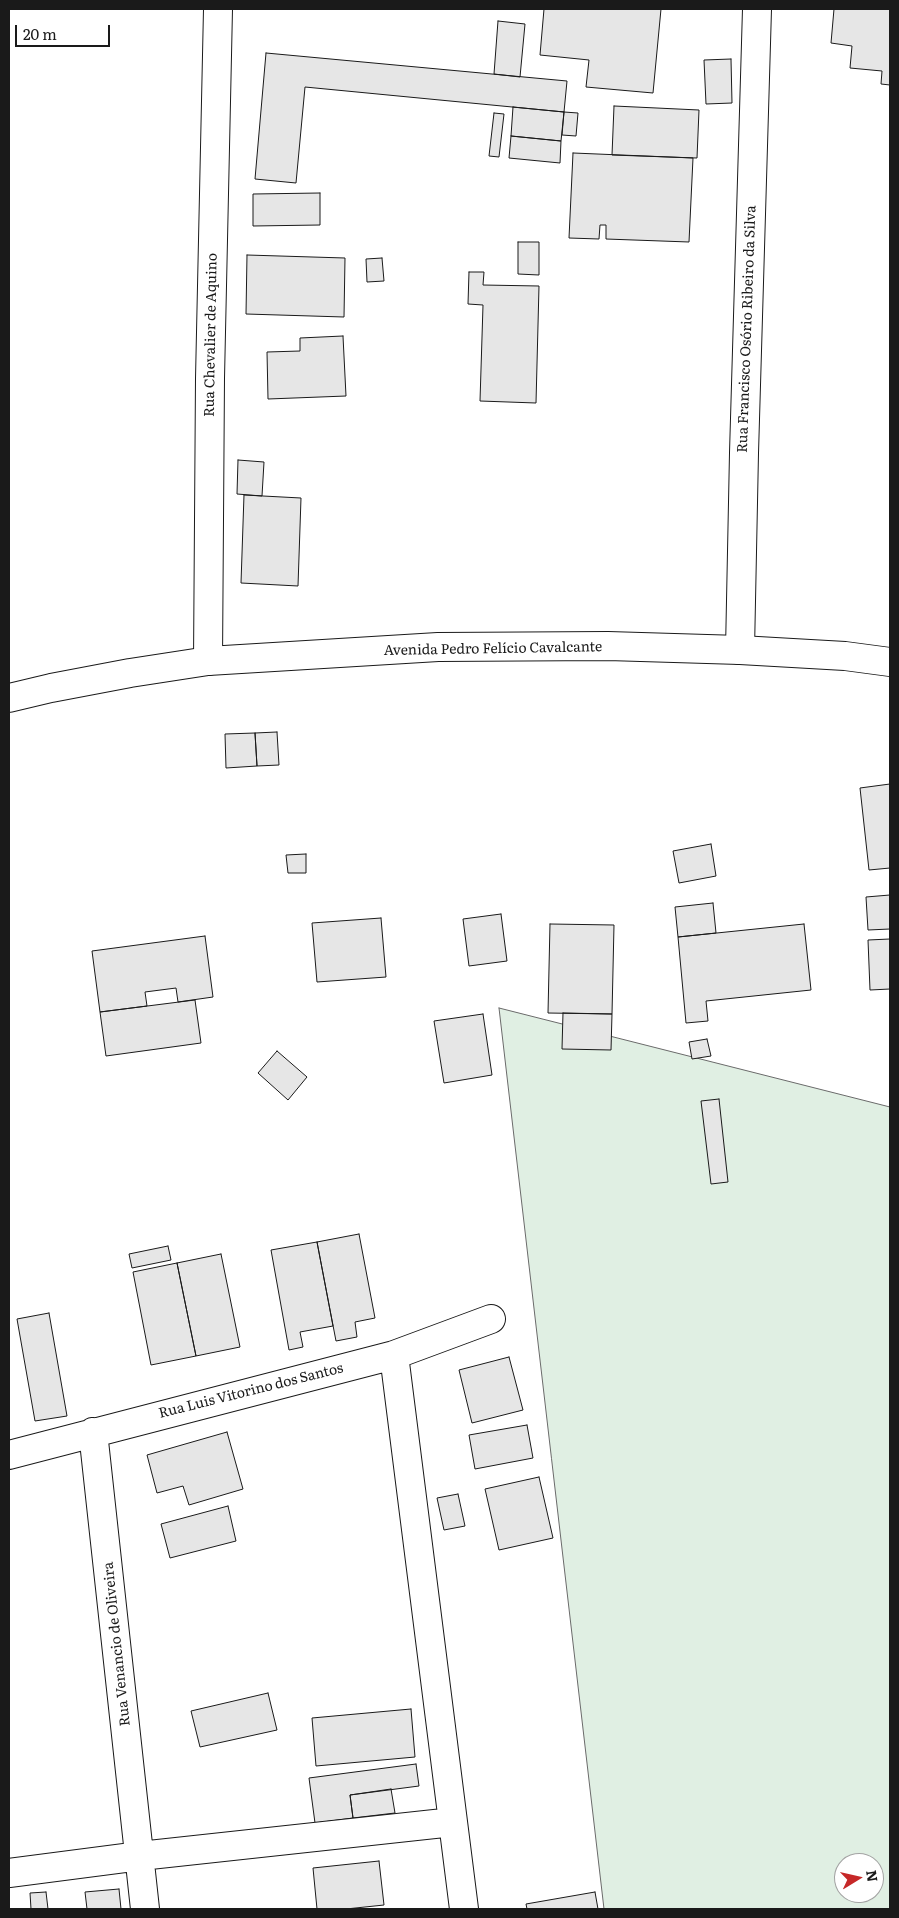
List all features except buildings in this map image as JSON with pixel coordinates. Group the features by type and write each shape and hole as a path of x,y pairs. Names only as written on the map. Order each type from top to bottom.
{"street":[{"name":"Rua Chevalier de Aquino","path":"208,661 210,378 218,9"},
{"name":"Rua Francisco Osório Ribeiro da Silva","path":"740,650 757,9"},
{"name":"Avenida Pedro Felício Cavalcante","path":"9,698 130,673 208,661 438,647 608,646 740,650 844,656 890,662"},
{"name":"Rua Luis Vitorino dos Santos","path":"9,1455 394,1355 491,1319"},
{"path":"394,1355 464,1909"},
{"name":"Rua Venancio de Oliveira","path":"93,1432 145,1909"},
{"path":"9,1873 140,1856 452,1822"}],"green space":[{"path":"499,1008 890,1107 890,1909 604,1909"}]}
